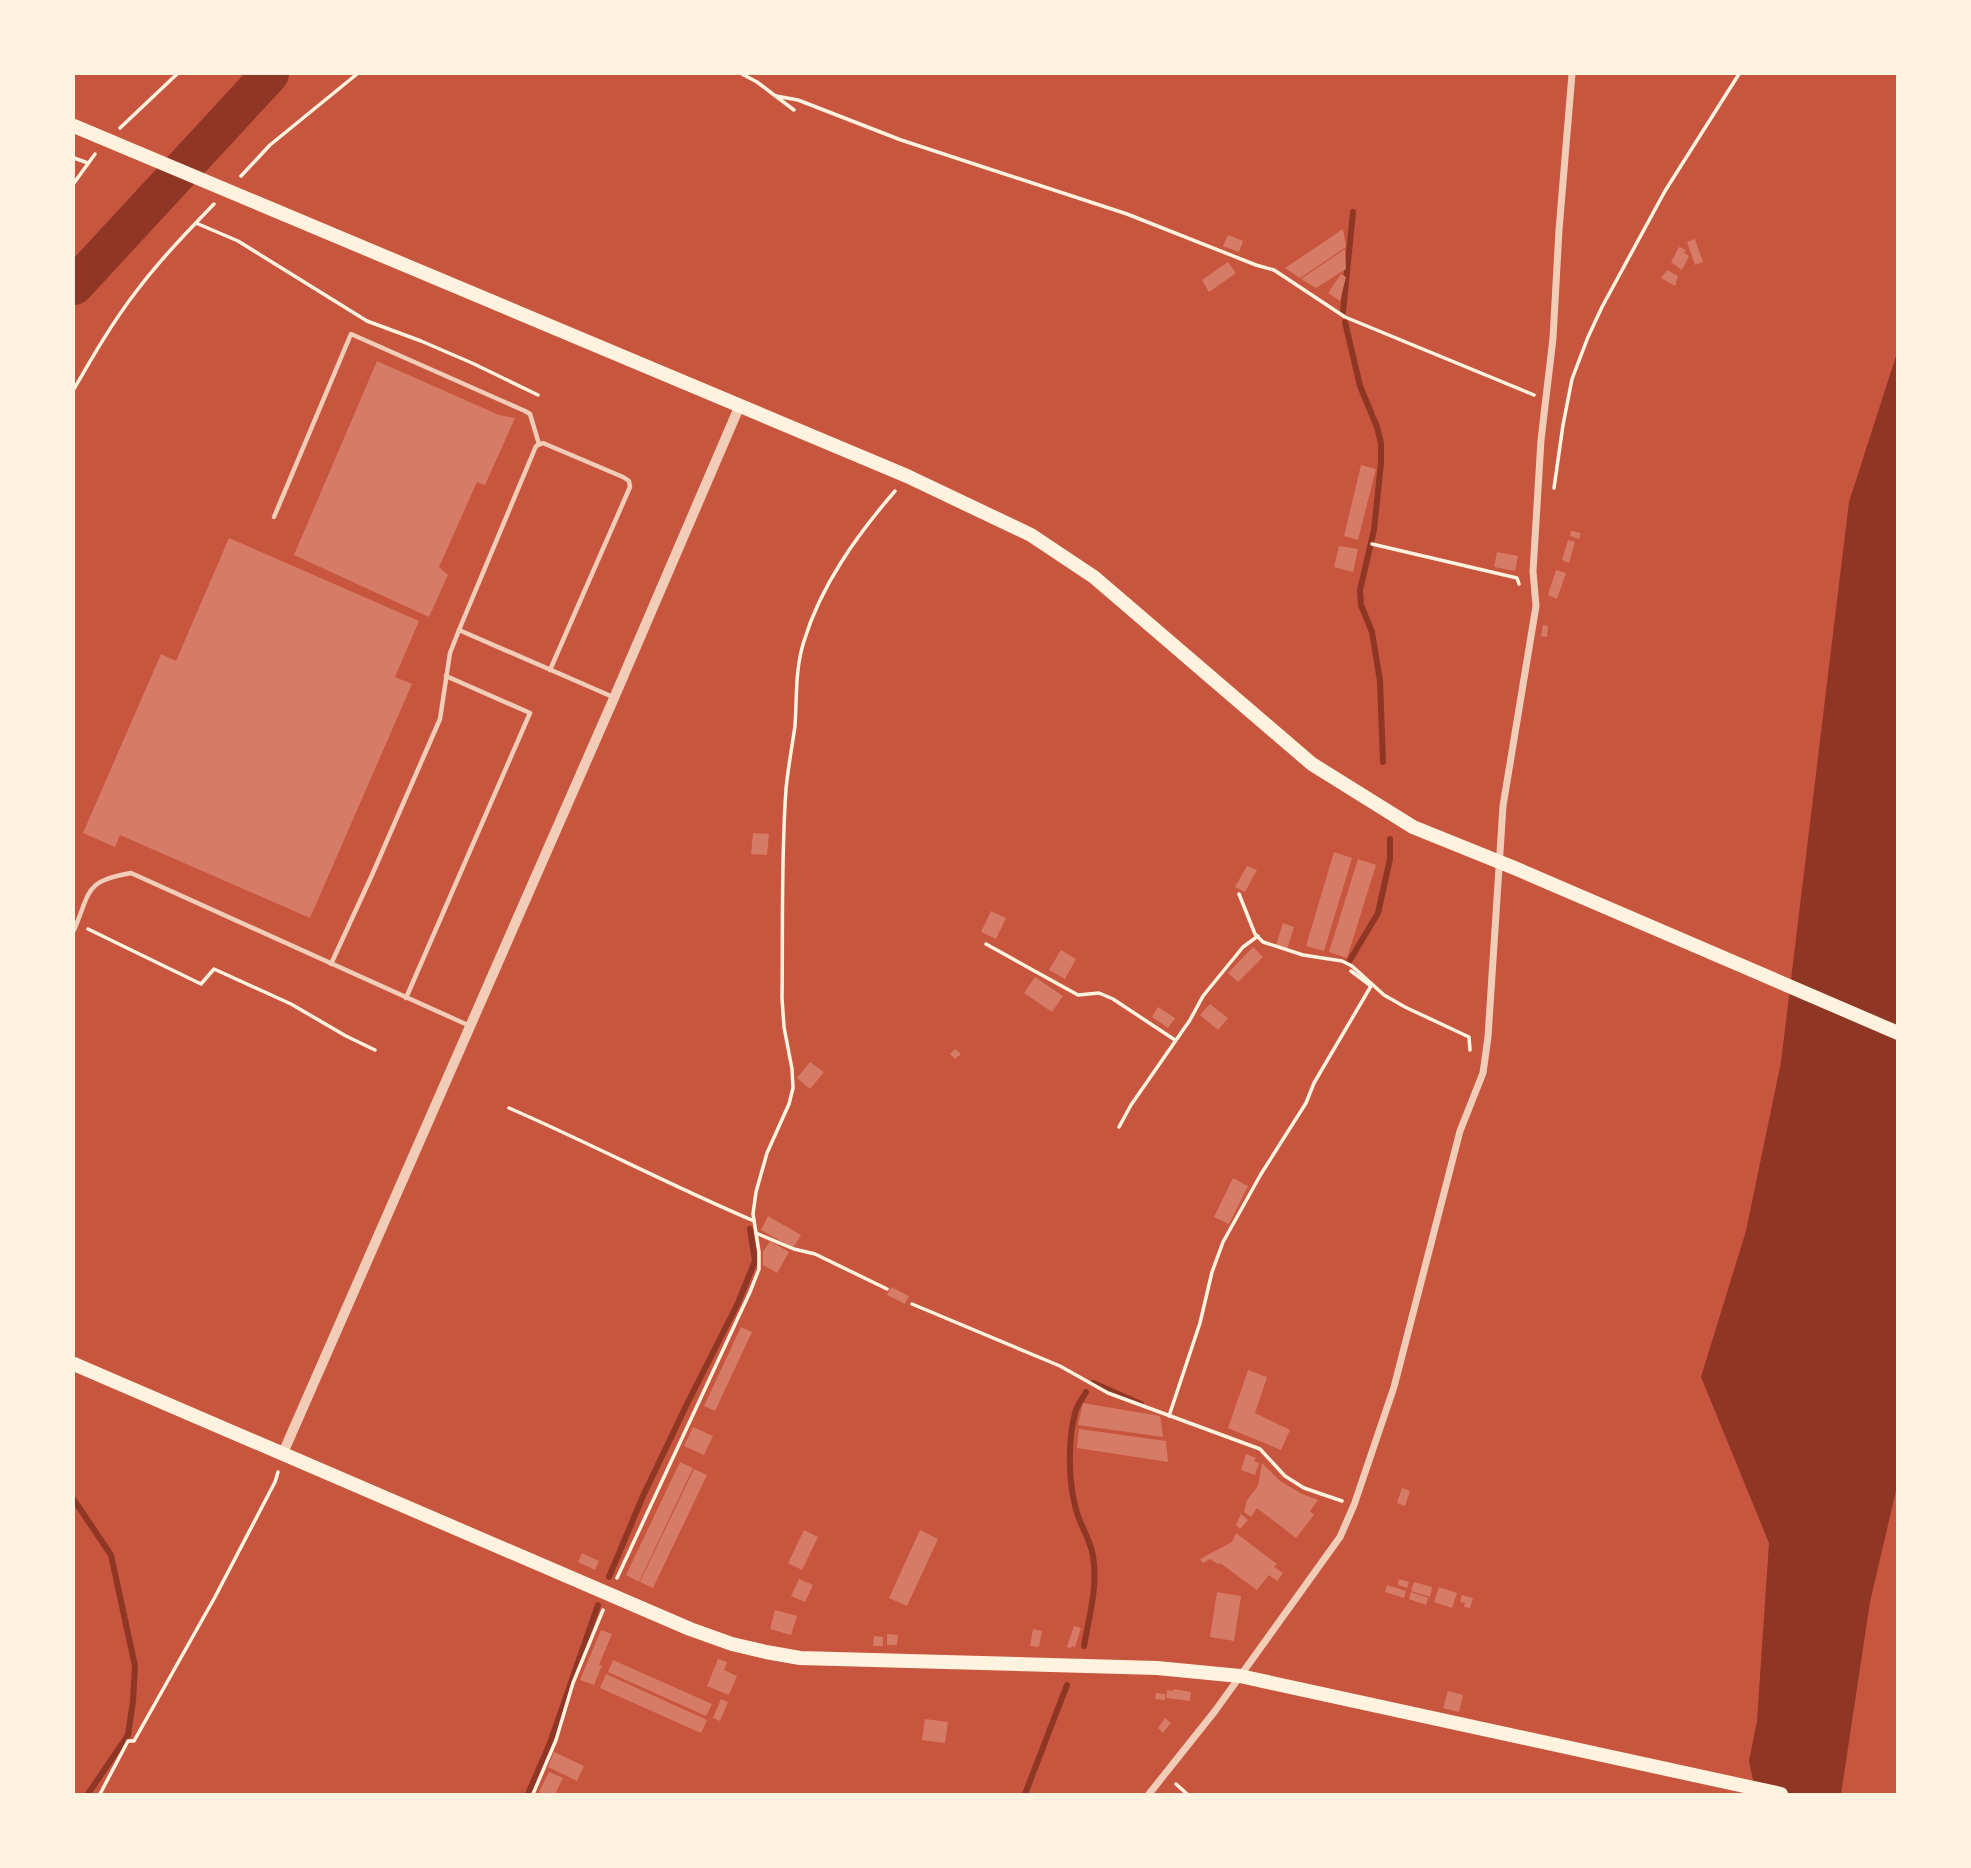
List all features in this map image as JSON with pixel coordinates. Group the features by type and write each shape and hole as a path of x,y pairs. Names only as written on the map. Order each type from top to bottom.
{"main road":[{"path":"74,126 907,476 1031,535 1094,577 1312,764 1413,827 1898,1033"},
{"path":"74,1364 521,1558 732,1644 800,1658 1157,1668 1240,1676 1781,1794"}],"street":[{"path":"1149,1794 1215,1711 1340,1536 1354,1505 1394,1387 1460,1131 1483,1073 1488,1037 1503,806 1536,606 1533,571 1572,74"},
{"path":"283,1453 740,405"}],"lane":[{"path":"274,517 351,334 526,411 530,414 539,444"},
{"path":"539,444 547,444 623,477 629,486 551,670"},
{"path":"331,964 440,719 450,653 458,630 534,450 539,444"},
{"path":"458,630 614,698"},
{"path":"406,998 530,713 446,676"},
{"path":"74,930 91,888 112,876 131,873 470,1026"}],"path":[{"path":"74,183 88,163 177,74"},
{"path":"74,389 109,329 135,293 224,188 270,145 357,74"},
{"path":"742,74 794,110"},
{"path":"1553,499 1572,379 1588,337 1665,191 1739,74"},
{"path":"776,96 798,100 901,140 1127,214 1274,270 1345,317 1546,400"},
{"path":"74,158 88,163"},
{"path":"196,223 249,247 367,321 472,363 538,395"},
{"path":"533,1794 556,1740 573,1682 609,1594 759,1269 753,1214 756,1192 767,1153 789,1104 793,1088 782,998 784,860 786,790 803,643 828,582 884,503 907,476"},
{"path":"1372,544 1517,579 1520,588"},
{"path":"1239,894 1255,934 1263,942 1303,955 1342,961 1352,966 1384,995 1469,1037 1471,1059"},
{"path":"76,923 201,984 214,969 291,1004 375,1050"},
{"path":"1119,1127 1203,996 1243,947 1258,936"},
{"path":"986,943 1078,995 1099,993 1113,999 1175,1040"},
{"path":"1169,1416 1223,1242 1261,1174 1307,1103 1314,1083 1371,986 1351,971"},
{"path":"509,1108 754,1221"},
{"path":"756,1233 794,1249 815,1254 887,1289"},
{"path":"912,1304 1060,1366 1108,1393 1260,1449 1285,1476 1304,1488 1354,1505"},
{"path":"100,1794 128,1741 134,1741 215,1597 275,1482 283,1453"}],"shaded area":[{"path":"1897,353 1898,1482 1870,1602 1841,1794 1756,1794 1749,1761 1757,1721 1769,1543 1701,1377 1746,1231 1781,1062 1849,502"}],"building":[{"path":"1343,229 1346,247 1300,278 1285,268"},
{"path":"1228,235 1243,241 1239,252 1223,246"},
{"path":"1695,239 1703,262 1695,265 1687,242"},
{"path":"1679,247 1686,250 1684,253 1689,256 1682,270 1671,262"},
{"path":"1345,249 1346,269 1316,288 1301,279"},
{"path":"1228,262 1236,273 1209,292 1202,280"},
{"path":"1667,270 1678,276 1675,286 1661,278"},
{"path":"1341,274 1346,277 1340,301 1328,293"},
{"path":"377,361 499,415 515,418 485,485 477,482 439,567 448,575 429,617 294,555"},
{"path":"1361,465 1376,469 1358,540 1344,536"},
{"path":"1571,531 1581,533 1579,539 1570,536"},
{"path":"229,538 419,621 395,677 412,684 310,918 120,835 115,847 83,833 161,654 176,661"},
{"path":"1568,540 1575,542 1569,563 1562,560"},
{"path":"1339,546 1358,549 1353,572 1334,567"},
{"path":"1497,552 1518,556 1515,571 1494,567"},
{"path":"1556,570 1566,573 1557,599 1548,595"},
{"path":"1543,625 1548,626 1547,637 1541,636"},
{"path":"753,833 769,834 767,855 751,854"},
{"path":"1334,852 1352,858 1324,951 1306,946"},
{"path":"1358,859 1376,865 1347,958 1329,952"},
{"path":"1247,866 1257,870 1245,892 1235,887"},
{"path":"991,911 1006,918 996,939 981,932"},
{"path":"1283,923 1294,927 1287,949 1276,945"},
{"path":"1253,947 1263,957 1238,982 1228,973"},
{"path":"1061,950 1076,959 1065,979 1049,970"},
{"path":"1035,977 1063,996 1052,1012 1024,993"},
{"path":"1210,1004 1228,1018 1218,1030 1200,1015"},
{"path":"1158,1007 1175,1018 1168,1028 1152,1017"},
{"path":"955,1049 961,1054 955,1059 950,1054"},
{"path":"810,1062 824,1072 810,1089 797,1078"},
{"path":"1233,1178 1248,1186 1229,1224 1214,1217"},
{"path":"768,1216 801,1235 793,1248 761,1230"},
{"path":"770,1241 789,1252 777,1273 763,1265 763,1252"},
{"path":"891,1287 909,1296 905,1304 887,1295"},
{"path":"741,1327 752,1332 715,1411 704,1406"},
{"path":"1248,1370 1267,1377 1255,1413 1290,1430 1281,1450 1228,1428"},
{"path":"1083,1403 1160,1416 1163,1437 1078,1425"},
{"path":"693,1427 713,1436 704,1455 684,1446"},
{"path":"1079,1429 1166,1441 1168,1462 1077,1448"},
{"path":"1246,1454 1256,1458 1254,1461 1259,1463 1255,1475 1241,1470"},
{"path":"680,1462 693,1468 639,1582 626,1575"},
{"path":"1262,1463 1280,1481 1318,1500 1310,1511 1314,1515 1296,1538 1257,1508 1251,1517 1244,1512 1247,1500 1258,1486"},
{"path":"694,1469 707,1475 653,1588 640,1582"},
{"path":"1402,1488 1410,1491 1405,1506 1397,1503"},
{"path":"1241,1514 1248,1520 1240,1529 1236,1525"},
{"path":"804,1530 818,1537 802,1570 788,1563"},
{"path":"920,1530 938,1539 907,1606 889,1598"},
{"path":"1236,1533 1277,1564 1274,1567 1283,1573 1277,1581 1269,1575 1257,1590 1220,1563 1210,1559 1203,1563 1200,1559 1232,1542"},
{"path":"582,1553 599,1561 595,1570 578,1562"},
{"path":"799,1579 813,1585 805,1602 791,1596"},
{"path":"1399,1579 1409,1582 1407,1588 1398,1585"},
{"path":"1414,1582 1432,1587 1430,1597 1411,1591"},
{"path":"1387,1585 1406,1591 1404,1598 1385,1592"},
{"path":"1439,1587 1457,1593 1452,1608 1434,1602"},
{"path":"1217,1592 1241,1596 1234,1641 1210,1637"},
{"path":"1411,1592 1428,1598 1426,1605 1409,1599"},
{"path":"1462,1595 1473,1598 1470,1608 1464,1607 1465,1603 1460,1602"},
{"path":"775,1610 797,1616 791,1635 770,1629"},
{"path":"1074,1626 1081,1628 1075,1647 1071,1648 1067,1647"},
{"path":"1033,1629 1042,1631 1039,1647 1030,1646"},
{"path":"601,1630 612,1634 594,1685 580,1680"},
{"path":"887,1634 898,1635 897,1645 887,1645"},
{"path":"874,1636 883,1637 883,1646 873,1646"},
{"path":"718,1659 727,1662 724,1670 737,1676 729,1695 707,1686"},
{"path":"613,1660 712,1704 706,1716 608,1672"},
{"path":"606,1674 707,1720 701,1733 600,1688"},
{"path":"1167,1690 1191,1692 1190,1701 1166,1698"},
{"path":"1448,1691 1463,1695 1459,1712 1443,1708"},
{"path":"1156,1693 1165,1694 1165,1700 1155,1699"},
{"path":"721,1699 728,1702 720,1721 713,1718"},
{"path":"1165,1718 1171,1723 1163,1733 1158,1728"},
{"path":"925,1719 948,1722 945,1743 922,1740"},
{"path":"554,1752 584,1766 577,1781 548,1767"},
{"path":"549,1772 563,1778 555,1794 539,1792"}],"waterway":[{"path":"74,286 270,74"},
{"path":"1343,312 1353,212"},
{"path":"1345,322 1360,386 1381,443 1374,530 1360,590 1361,605 1372,632 1380,681 1383,762"},
{"path":"1350,960 1378,913 1390,859 1390,839"},
{"path":"609,1577 643,1496 738,1303 755,1261 750,1229"},
{"path":"1093,1383 1141,1404"},
{"path":"1084,1646 1092,1602 1094,1568 1091,1546 1078,1516 1072,1491 1070,1463 1073,1422 1086,1392"},
{"path":"74,1500 111,1555 135,1666 128,1735 88,1794"},
{"path":"528,1794 550,1743 598,1605"},
{"path":"1025,1794 1067,1685"}]}
